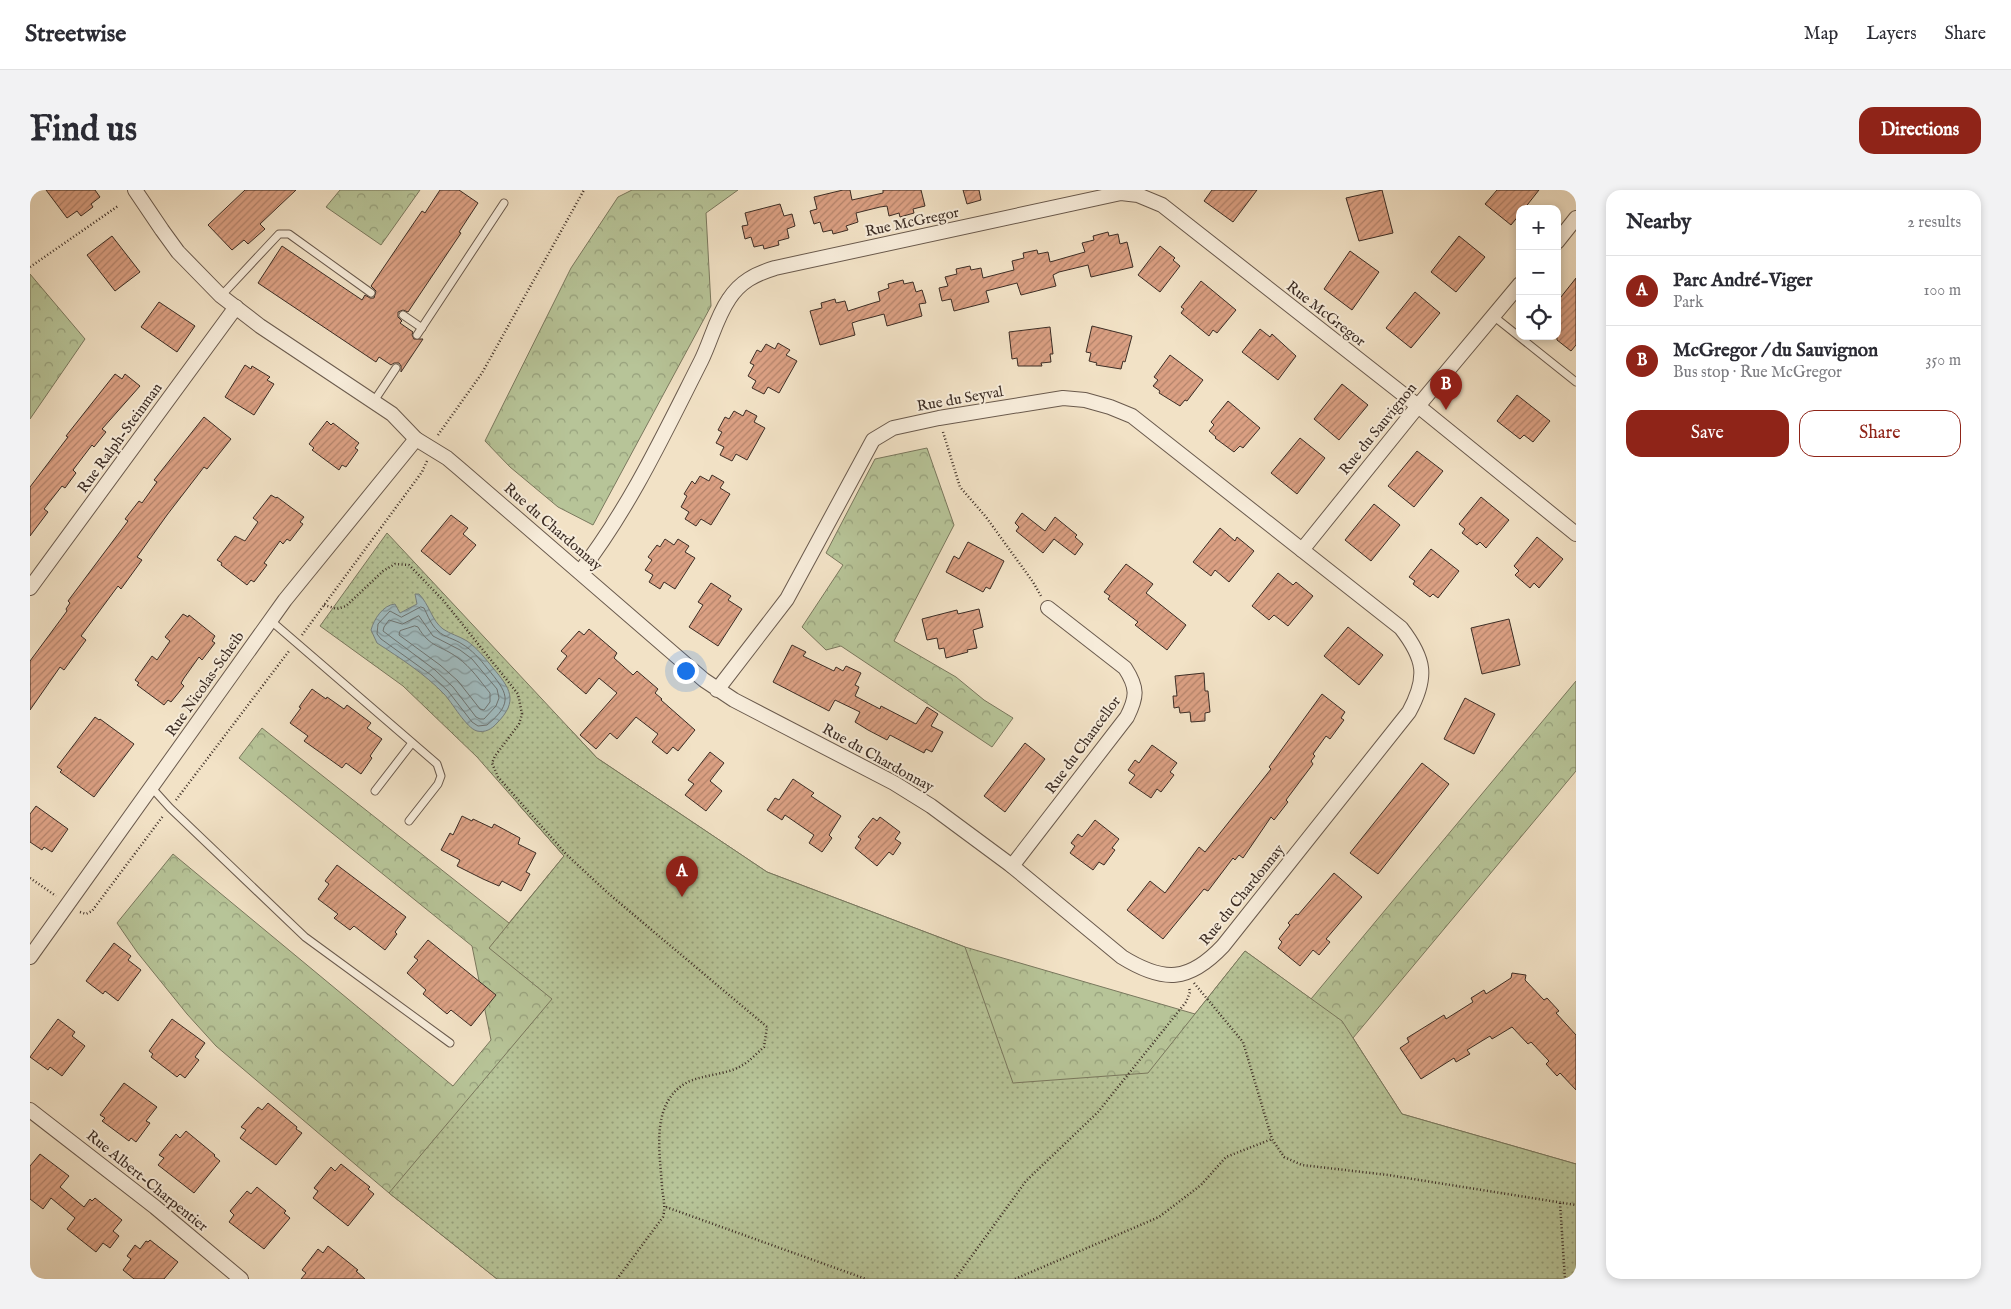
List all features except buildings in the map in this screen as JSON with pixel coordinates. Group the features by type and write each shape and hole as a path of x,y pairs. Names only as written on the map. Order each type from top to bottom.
{"street":[{"name":"Rue du Chardonnay","path":"135,190 178,252 221,296 260,326 392,414 416,439 433,448 460,468 686,666 717,690 912,793 1012,866 1122,957 1138,967 1152,972 1167,975 1188,973 1202,966 1223,946 1410,712 1419,695 1422,678 1420,660 1413,644 1401,628 1302,550"},
{"name":"Rue McGregor","path":"580,572 603,542 634,491 707,348 719,317 729,299 747,279 775,268 1121,193 1138,194 1162,205 1418,406 1576,534"},
{"path":"1561,237 1576,218"},
{"name":"Rue du Sauvignon","path":"1302,550 1492,315 1516,288"},
{"name":"Rue Ralph-Steinman","path":"30,588 236,307"},
{"name":"Rue du Seyval","path":"717,690 787,599 873,440 893,428 939,418 1063,398 1085,400 1110,406 1132,416 1302,550"},
{"name":"Rue Nicolas-Scheib","path":"30,957 270,620 329,544 416,439"},
{"name":"Rue du Chancellor","path":"1012,866 1128,717 1135,702 1132,678 1125,668 1048,608"},
{"name":"Rue Albert-Charpentier","path":"30,1110 155,1207 241,1279"}],"lane":[{"path":"417,334 504,203"},
{"path":"221,296 279,234 289,234 372,292"},
{"path":"403,315 422,328"},
{"path":"1492,315 1576,382"},
{"path":"374,402 396,368"},
{"path":"270,620 437,764 441,776 438,784 410,821"},
{"path":"375,791 412,742"},
{"path":"151,788 305,937 450,1043"}],"path":[{"path":"30,878 68,905 86,914 92,911 296,643 422,472 437,437 482,373 584,190"},
{"path":"30,267 118,206"},
{"path":"939,418 960,487 986,517 1033,582 1048,608"},
{"path":"324,605 337,609 346,606 383,571 395,564 409,566 416,572 443,600 518,694 522,714 519,724 495,756 492,763 498,777 566,854 609,894 767,1027 764,1047 740,1067 689,1081 675,1090 667,1101 660,1126 662,1190 666,1207 663,1217 617,1279"},
{"path":"1188,973 1200,992 1243,1042 1272,1139 1284,1157 1302,1166 1388,1175 1576,1205"},
{"path":"955,1279 1026,1181 1098,1112 1186,1002 1190,992 1188,973"},
{"path":"1015,1279 1158,1217 1201,1185 1226,1157 1272,1139"},
{"path":"1560,1202 1565,1279"},
{"path":"666,1207 866,1279"}],"green space":[{"path":"340,190 420,190 381,245 326,207"},
{"path":"632,190 738,190 706,213 711,306 593,525 558,507 510,467 485,441 571,268 618,197"},
{"path":"30,274 85,339 30,419"},
{"path":"927,448 954,525 894,641 956,677 984,700 1013,718 992,747 841,646 826,650 802,627 843,565 826,553 875,459"},
{"path":"387,533 597,758 767,872 965,947 1013,1083 1148,1073 1245,951 1342,1021 1402,1114 1576,1164 1576,1279 497,1279 389,1193 552,999 489,948 564,856 477,757 403,686 320,626"},
{"path":"1576,681 1576,771 1353,1038 1402,1114 1576,1164 497,1279 389,1193 216,1046 187,1014 137,952 117,923 173,854 453,1086 491,1040 472,946 239,758 262,728 509,923 564,856 518,804 567,726 597,758 767,872 965,947 1195,1014 1245,951 1311,999"}],"water":[{"path":"415,594 419,594 422,598 439,626 467,641 478,650 508,688 510,701 508,708 491,729 477,731 473,729 437,687 377,643 371,630 374,621 380,613 387,607 395,604 400,613 417,604"}],"place":[{"name":"McGregor / du Sauvignon","path":"1446,410"},
{"name":"Parc André-Viger","path":"682,897"}]}
